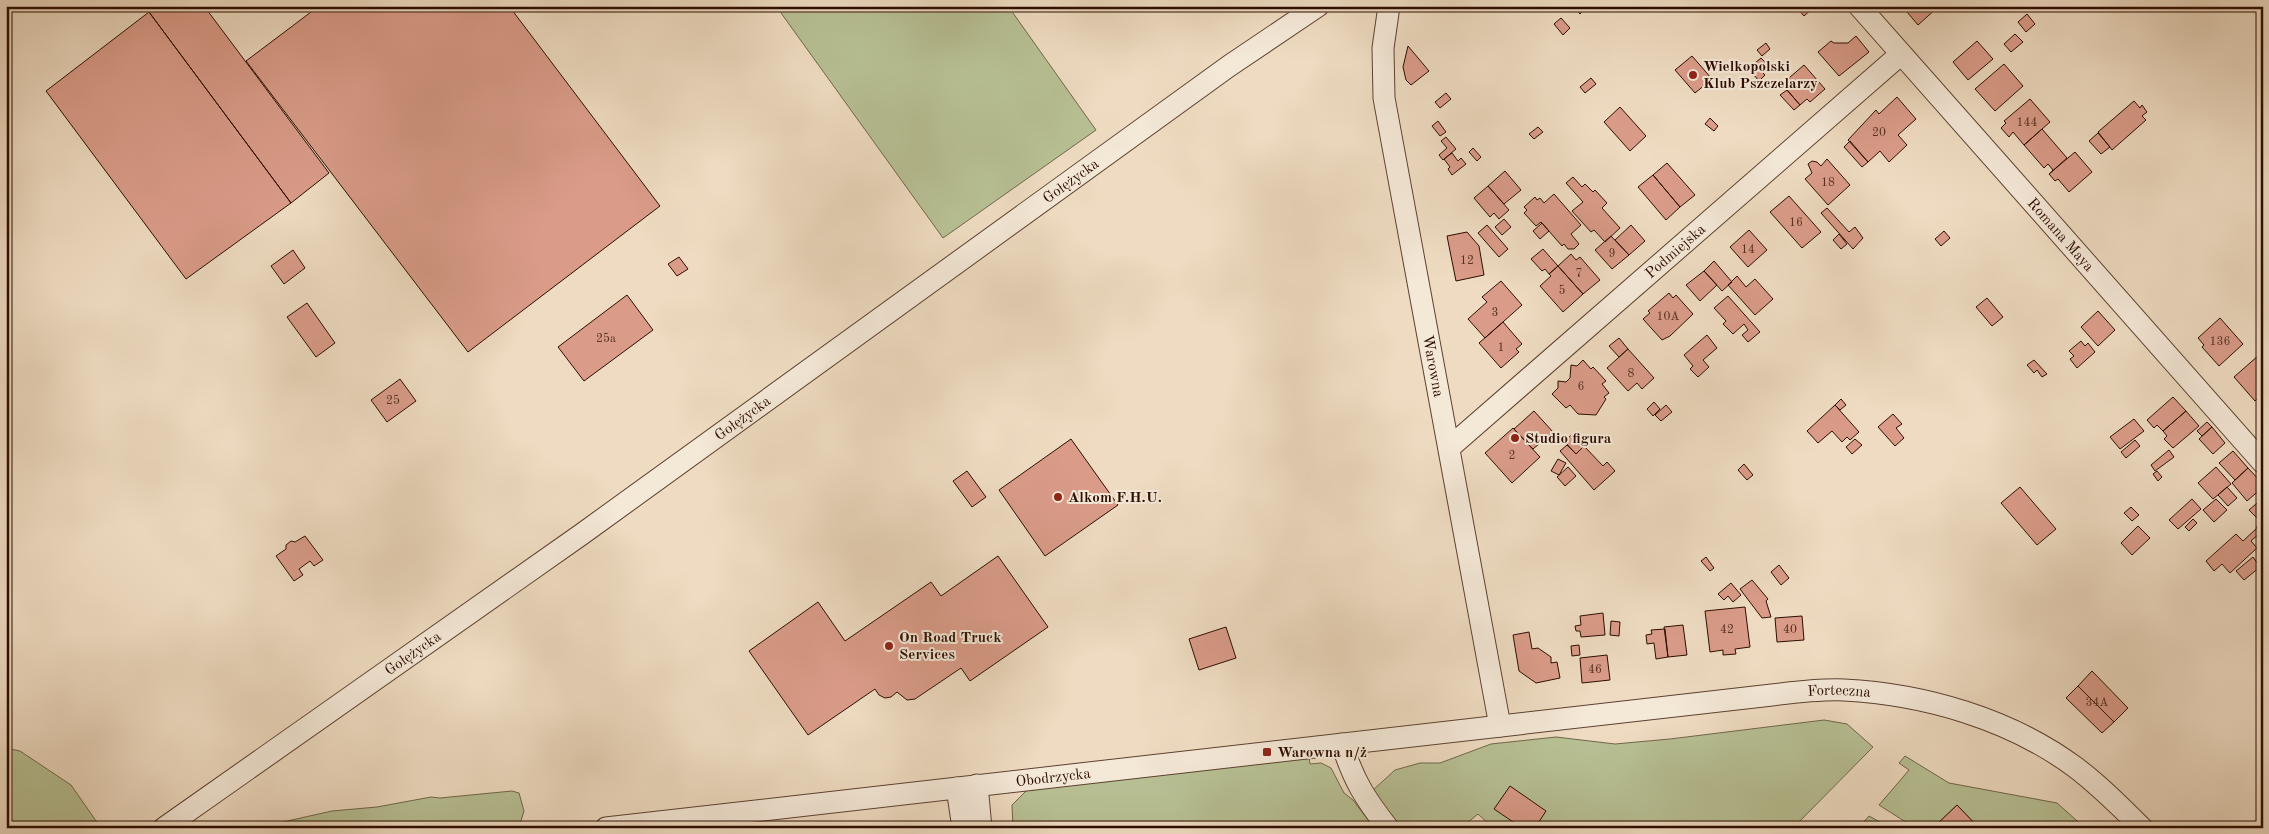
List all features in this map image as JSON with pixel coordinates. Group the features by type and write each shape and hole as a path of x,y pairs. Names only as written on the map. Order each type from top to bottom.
{"street":[{"name":"Gołężycka","path":"164,828 582,534 1222,72 1318,6"},
{"name":"Warowna","path":"1389,6 1383,48 1384,98 1500,726"},
{"name":"Romana Maya","path":"1860,6 2263,463"},
{"name":"Podmiejska","path":"1449,448 1901,54"},
{"name":"Forteczna","path":"1500,726 1808,691 1844,690 1915,700 1995,723 2040,745 2076,768 2103,790 2142,828"},
{"name":"Obodrzycka","path":"606,828 1500,726"},
{"path":"1342,744 1352,775 1364,798 1388,828"},
{"path":"978,785 981,828"},
{"path":"956,788 963,828"}],"green space":[{"path":"776,6 1008,6 1096,130 943,238"},
{"path":"1824,720 1847,724 1873,747 1793,828 1493,828 1478,814 1461,828 1400,828 1372,791 1395,770 1420,763 1440,763 1491,744 1556,737 1615,744"},
{"path":"6,748 20,751 71,785 101,828 6,828"},
{"path":"1905,756 1949,783 2057,803 2085,828 1979,828 1957,805 1933,828 1915,828 1879,805 1909,770 1899,763"},
{"path":"1309,757 1310,764 1321,763 1331,768 1344,793 1353,800 1374,828 1013,828 1012,805 1027,790"},
{"path":"512,791 519,793 524,811 519,827 253,828 258,822 274,824 332,811 377,807 431,797 440,798"},
{"path":"1869,816 1889,827 1890,828 1858,828"}],"building":[{"path":"159,6 204,6 329,173 291,203 149,12"},
{"path":"319,6 509,6 660,206 468,352 246,61"},
{"path":"1573,6 1588,6 1580,14"},
{"path":"1801,6 1815,6 1804,16 1798,9"},
{"path":"1902,6 1936,6 1937,8 1918,25"},
{"path":"149,12 291,203 186,279 46,91"},
{"path":"2027,14 2035,24 2026,32 2018,22"},
{"path":"1561,18 1570,28 1563,35 1554,24"},
{"path":"2015,34 2023,42 2011,52 2004,44"},
{"path":"1856,36 1869,52 1839,76 1818,52 1831,41 1834,43 1848,43"},
{"path":"1977,41 1993,59 1968,80 1953,62"},
{"path":"1766,43 1770,49 1762,56 1757,50"},
{"path":"1408,46 1429,71 1411,85 1406,80 1403,67"},
{"name":"Wielkopolski Klub Pszczelarzy","path":"1692,56 1712,79 1695,93 1675,70"},
{"path":"1761,58 1765,62 1759,67 1755,63"},
{"path":"2004,64 2023,86 1995,111 1975,89"},
{"path":"1804,65 1825,89 1810,102 1807,99 1800,105 1787,90 1794,84 1789,78"},
{"path":"1759,69 1765,75 1759,81 1753,74"},
{"path":"1591,78 1596,84 1585,93 1580,87"},
{"path":"1787,90 1800,105 1794,110 1780,95"},
{"path":"1446,93 1451,99 1440,108 1435,102"},
{"path":"1897,97 1916,119 1898,135 1907,145 1889,162 1880,151 1868,162 1848,140 1876,110 1879,114"},
{"path":"2030,99 2050,122 2024,145 2013,132 2009,137 2001,128 2006,123 2004,121"},
{"path":"2134,101 2140,108 2142,105 2147,112 2142,116 2146,120 2112,150 2098,132"},
{"path":"1620,107 1646,136 1630,151 1604,122"},
{"path":"1710,118 1718,126 1714,131 1705,124"},
{"path":"1438,121 1446,132 1440,136 1432,126"},
{"path":"1538,127 1543,132 1534,139 1529,134"},
{"path":"2042,129 2067,158 2049,174 2053,170 2048,164 2044,168 2024,145"},
{"path":"2098,133 2110,147 2101,154 2089,141"},
{"path":"1446,137 1456,149 1443,160 1439,155 1447,148 1441,141"},
{"path":"1850,141 1868,162 1862,167 1844,147"},
{"path":"1473,148 1481,157 1477,161 1469,152"},
{"path":"2075,152 2092,172 2069,192 2058,179 2055,181 2049,174"},
{"path":"1452,153 1458,161 1461,158 1466,164 1452,175 1448,169 1450,167 1444,159"},
{"path":"1827,159 1850,185 1828,205 1805,179 1812,173 1808,164 1812,161 1817,162 1821,166"},
{"path":"1667,163 1695,195 1680,207 1653,175"},
{"path":"1505,171 1521,190 1504,204 1488,186"},
{"path":"1653,175 1680,207 1666,220 1638,187"},
{"path":"1573,177 1582,187 1585,184 1593,192 1595,190 1607,203 1602,208 1620,228 1605,242 1594,230 1591,232 1572,211 1583,202 1566,183"},
{"path":"1488,186 1509,210 1499,219 1494,213 1490,217 1474,198"},
{"path":"1554,194 1581,225 1571,234 1579,244 1574,249 1568,249 1564,244 1562,246 1541,222 1536,226 1524,213 1527,210 1524,207 1535,197 1537,200 1540,198 1544,203"},
{"path":"1789,196 1821,232 1802,248 1770,212"},
{"path":"1827,208 1849,232 1855,227 1863,238 1853,249 1821,213"},
{"path":"1504,219 1511,227 1502,235 1495,227"},
{"path":"1542,223 1549,231 1540,239 1533,231"},
{"path":"1487,225 1508,249 1499,257 1478,233"},
{"path":"1631,225 1645,241 1629,255 1615,240"},
{"path":"1749,230 1767,250 1748,267 1730,247"},
{"path":"1944,231 1950,238 1941,246 1935,239"},
{"path":"1467,232 1479,246 1484,275 1456,281 1447,236"},
{"path":"1839,234 1847,244 1841,249 1833,240"},
{"path":"1611,236 1629,255 1612,269 1595,250"},
{"path":"1543,249 1558,266 1549,274 1545,269 1542,271 1531,259"},
{"path":"293,250 305,268 284,284 271,266"},
{"path":"1571,254 1576,260 1580,257 1600,280 1583,294 1558,266"},
{"path":"679,257 688,269 677,276 668,264"},
{"path":"1714,261 1732,282 1722,291 1704,271"},
{"path":"1558,266 1583,294 1563,312 1540,286"},
{"path":"1704,271 1717,285 1700,301 1686,285"},
{"path":"1737,276 1746,287 1755,279 1773,299 1755,315 1728,285"},
{"path":"1501,281 1522,305 1485,338 1468,319 1487,302 1482,297"},
{"path":"1669,293 1673,298 1676,295 1693,314 1670,336 1662,340 1643,319 1650,313 1648,311"},
{"path":"627,295 653,330 584,381 558,347"},
{"path":"1728,296 1760,332 1748,342 1742,335 1748,330 1744,324 1733,334 1723,324 1726,321 1714,308"},
{"path":"1987,298 2003,317 1992,326 1976,307"},
{"path":"307,303 335,343 316,357 287,317"},
{"path":"2098,311 2115,330 2098,346 2081,327"},
{"path":"2220,318 2243,344 2219,366 2202,347 2204,345 2198,338"},
{"path":"1503,322 1522,344 1516,349 1519,352 1501,368 1479,343"},
{"path":"1707,335 1717,348 1703,360 1709,367 1698,377 1690,369 1693,366 1684,355"},
{"path":"1619,338 1628,349 1619,357 1609,346"},
{"path":"2081,341 2085,346 2088,343 2095,352 2077,368 2070,359 2074,356 2069,351"},
{"path":"1628,349 1654,378 1642,389 1637,383 1628,391 1607,368"},
{"path":"2259,355 2263,359 2263,394 2255,401 2234,377"},
{"path":"1583,360 1591,369 1593,367 1606,381 1602,384 1609,393 1604,397 1606,399 1596,415 1578,414 1570,405 1566,408 1552,394 1558,388 1558,381 1566,382 1570,378 1571,365 1577,366"},
{"path":"2034,360 2047,374 2042,377 2037,370 2034,373 2027,365"},
{"path":"400,379 416,401 387,422 371,400"},
{"path":"2173,397 2186,411 2163,431 2157,425 2154,428 2147,420"},
{"path":"1841,399 1846,405 1840,410 1835,405"},
{"path":"1654,402 1660,409 1653,416 1647,409"},
{"path":"1666,405 1672,412 1661,421 1655,415"},
{"path":"1835,405 1859,432 1850,440 1847,437 1842,442 1832,431 1818,443 1807,431"},
{"path":"1534,411 1553,432 1533,449 1514,429"},
{"path":"2186,411 2199,426 2173,448 2164,439 2167,436 2163,431"},
{"path":"1893,414 1902,424 1896,428 1904,438 1895,446 1878,427"},
{"path":"2134,419 2144,431 2120,449 2110,437"},
{"path":"2207,422 2212,427 2202,436 2197,431"},
{"path":"2212,427 2225,443 2213,454 2199,439"},
{"path":"1513,428 1540,457 1512,483 1485,453"},
{"path":"1573,434 1584,446 1576,454 1564,441"},
{"name":"Alkom F.H.U.","path":"1071,439 1118,505 1045,556 999,490"},
{"path":"1855,439 1862,445 1852,454 1846,447"},
{"path":"2135,440 2140,446 2126,458 2121,452"},
{"path":"1567,445 1576,454 1584,446 1603,466 1607,462 1615,471 1594,490 1560,451"},
{"path":"2169,450 2174,457 2155,471 2151,465"},
{"path":"2233,451 2248,468 2235,480 2219,463"},
{"path":"1558,459 1566,463 1559,475 1551,471"},
{"path":"1744,464 1753,475 1747,480 1738,470"},
{"path":"1568,467 1576,476 1565,486 1557,477"},
{"path":"2216,467 2231,484 2213,499 2198,483"},
{"path":"2248,468 2263,484 2263,487 2247,501 2232,483"},
{"path":"967,471 986,497 972,507 953,481"},
{"path":"2157,471 2162,477 2158,481 2153,474"},
{"path":"2020,487 2056,529 2037,545 2001,503"},
{"path":"2227,487 2237,498 2228,506 2218,495"},
{"path":"2263,498 2263,530 2261,532 2256,527 2261,522 2249,510"},
{"path":"2192,499 2201,509 2178,529 2169,520"},
{"path":"2216,499 2227,510 2214,522 2203,510"},
{"path":"2131,507 2139,515 2132,521 2124,513"},
{"path":"2193,519 2197,523 2189,531 2185,527"},
{"path":"2138,526 2150,538 2132,555 2121,543"},
{"path":"2257,528 2261,532 2251,541 2257,548 2230,573 2222,564 2214,571 2206,561 2236,534 2243,541"},
{"path":"305,536 323,560 314,566 310,561 299,569 303,575 294,581 276,556 286,549 286,545 291,541 295,542"},
{"name":"On Road Truck Services","path":"998,556 1048,627 970,681 961,668 915,699 907,700 897,692 891,697 885,698 879,695 875,689 808,735 749,651 818,602 845,641 931,582 941,596"},
{"path":"1706,557 1714,568 1710,571 1701,561"},
{"path":"2253,557 2260,567 2244,580 2236,571"},
{"path":"1779,565 1789,578 1781,585 1771,572"},
{"path":"1752,580 1768,599 1766,601 1771,617 1762,618 1740,589"},
{"path":"1731,583 1741,595 1733,602 1728,596 1724,600 1718,594"},
{"path":"1745,607 1750,647 1735,649 1736,654 1723,655 1723,650 1710,652 1705,611"},
{"path":"1603,613 1605,635 1581,637 1580,631 1576,631 1575,626 1581,625 1580,616"},
{"path":"1802,616 1804,640 1777,642 1775,618"},
{"path":"1611,621 1620,622 1619,636 1610,635"},
{"path":"1683,625 1687,655 1668,657 1664,627"},
{"path":"1226,627 1236,658 1199,670 1189,639"},
{"path":"1665,629 1668,657 1656,659 1654,643 1647,644 1646,635 1652,634 1651,630"},
{"path":"1529,632 1532,649 1538,648 1551,657 1551,663 1557,662 1560,678 1536,683 1519,671 1513,635"},
{"path":"1579,645 1580,655 1572,656 1571,646"},
{"path":"1607,655 1610,680 1582,683 1580,658"},
{"path":"2092,671 2128,708 2114,722 2078,686"},
{"path":"2078,686 2114,722 2102,733 2066,698"},
{"path":"1510,786 1546,811 1535,828 1522,828 1494,809"},
{"path":"1957,805 1979,828 1933,828"}],"place":[{"name":"Wielkopolski Klub Pszczelarzy","path":"1693,75"},
{"name":"Studio figura","path":"1515,438"},
{"name":"Alkom F.H.U.","path":"1058,497"},
{"name":"On Road Truck Services","path":"889,646"},
{"name":"Warowna n/ż","path":"1267,752"}]}
